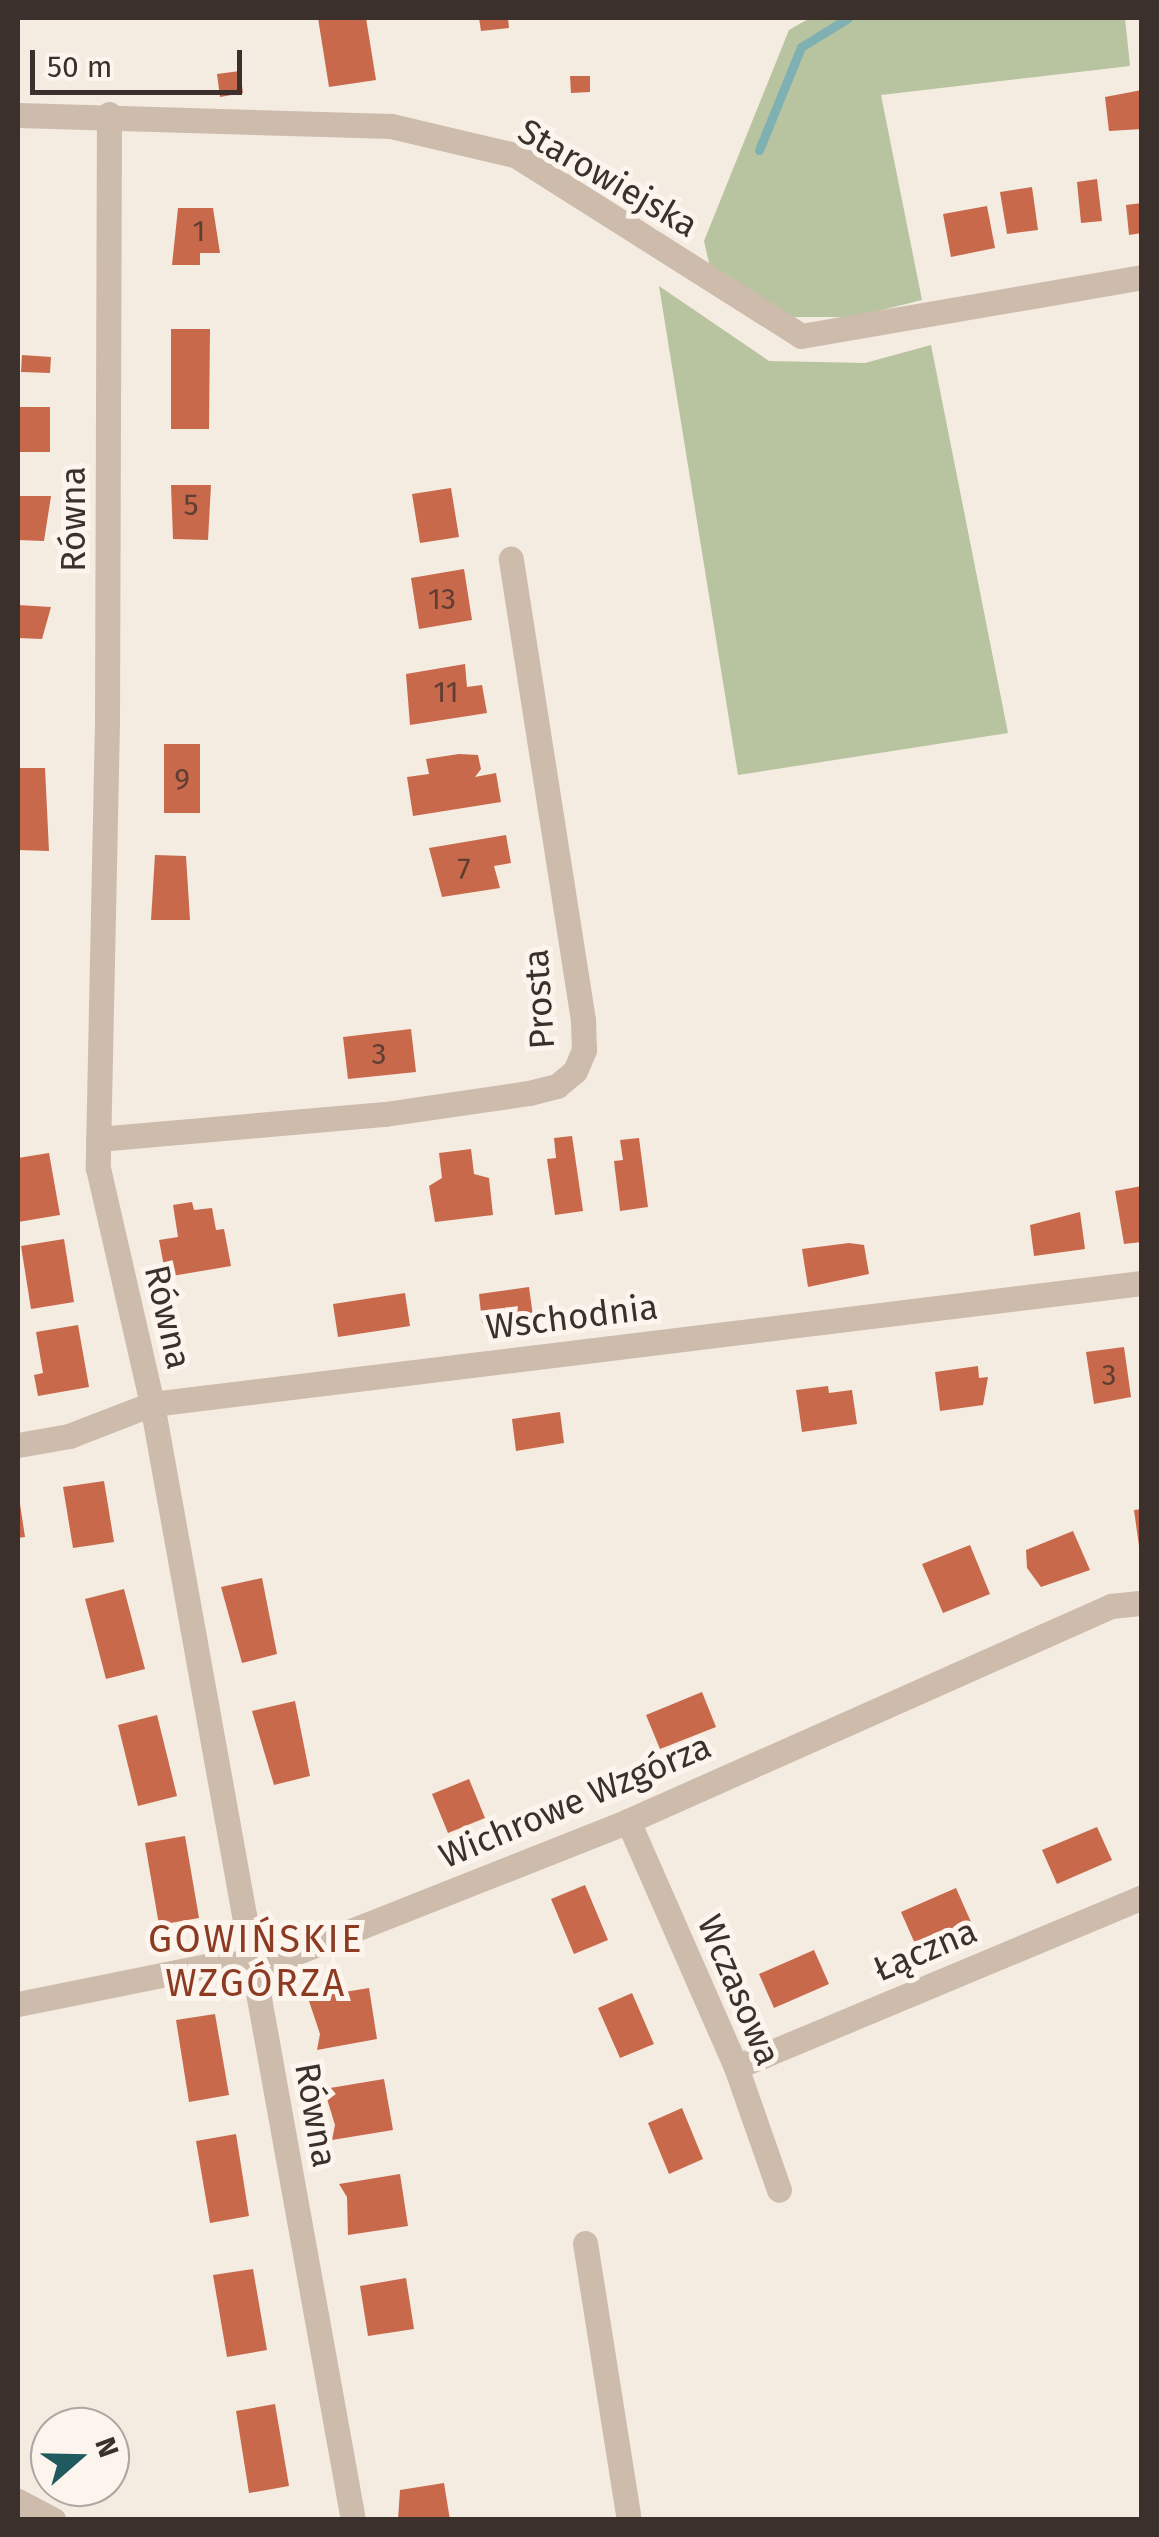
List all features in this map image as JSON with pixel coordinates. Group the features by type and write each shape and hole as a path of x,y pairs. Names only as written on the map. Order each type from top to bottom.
{"street":[{"name":"Starowiejska","path":"18,115 108,114 391,126 515,155 801,336 1142,277"},
{"name":"Równa","path":"108,114 108,722 98,1168 152,1404 353,2520"},
{"name":"Prosta","path":"98,1139 403,1112 530,1093 557,1086 575,1071 584,1050 583,1020 511,559"},
{"name":"Wschodnia","path":"18,1446 69,1436 152,1404 1142,1283"},
{"name":"Wichrowe Wzgórza","path":"18,2004 211,1965 274,1961 628,1821 1111,1606 1142,1602"},
{"name":"Wczasowa","path":"628,1821 736,2067 780,2190"},
{"name":"Łączna","path":"736,2067 1142,1898"},
{"path":"585,2243 629,2520"},
{"path":"18,2501 53,2520"}],"green space":[{"path":"810,18 1125,18 1130,66 881,95 922,300 854,317 791,317 710,267 704,241 789,30"},
{"path":"659,286 769,361 865,363 931,345 1008,733 738,775"}],"building":[{"path":"318,18 366,18 376,80 329,87"},
{"path":"479,18 508,18 509,28 481,31"},
{"path":"240,71 243,93 220,97 217,74"},
{"path":"570,76 590,76 590,92 571,93"},
{"path":"1142,90 1142,129 1109,131 1105,97"},
{"path":"1097,179 1102,221 1081,223 1077,182"},
{"path":"1032,187 1038,230 1007,234 1000,192"},
{"path":"1142,203 1142,233 1129,235 1126,205"},
{"path":"987,206 995,248 951,257 943,214"},
{"path":"178,208 213,208 220,253 200,253 200,265 172,265"},
{"path":"171,329 210,329 209,429 171,429"},
{"path":"22,355 51,357 50,373 21,372"},
{"path":"18,407 50,407 50,452 18,452"},
{"path":"171,485 211,485 208,540 173,539"},
{"path":"451,488 459,537 420,543 412,494"},
{"path":"18,496 51,496 44,541 18,540"},
{"path":"464,569 472,620 419,629 411,578"},
{"path":"18,605 51,607 42,639 18,638"},
{"path":"465,664 467,687 482,685 487,713 410,725 406,674"},
{"path":"164,744 200,744 200,813 164,813"},
{"path":"478,755 481,769 475,777 496,773 501,802 413,816 407,777 429,774 426,759"},
{"path":"18,768 45,768 49,851 18,850"},
{"path":"506,835 511,863 494,866 500,888 442,897 429,848"},
{"path":"155,855 186,856 190,920 151,920"},
{"path":"411,1029 416,1072 348,1079 343,1037"},
{"path":"572,1136 583,1211 555,1215 547,1159 556,1158 554,1138"},
{"path":"639,1138 648,1207 620,1211 614,1161 623,1160 620,1140"},
{"path":"471,1149 474,1174 489,1178 493,1215 435,1222 429,1186 442,1178 439,1153"},
{"path":"49,1153 60,1215 18,1222 18,1158"},
{"path":"1142,1186 1142,1242 1124,1244 1115,1191"},
{"path":"192,1202 194,1210 212,1208 216,1230 224,1229 231,1266 166,1277 159,1240 178,1237 173,1205"},
{"path":"1080,1212 1085,1249 1034,1256 1030,1225"},
{"path":"64,1239 74,1302 31,1309 21,1246"},
{"path":"864,1245 869,1274 808,1287 802,1249"},
{"path":"529,1287 533,1316 504,1320 505,1329 492,1331 491,1322 482,1323 479,1294"},
{"path":"405,1293 410,1326 338,1337 333,1304"},
{"path":"78,1325 89,1387 38,1396 34,1375 43,1373 36,1332"},
{"path":"1124,1347 1131,1397 1094,1404 1086,1352"},
{"path":"978,1366 979,1378 988,1377 983,1405 940,1411 935,1372"},
{"path":"828,1386 829,1393 852,1390 857,1424 802,1432 796,1390"},
{"path":"560,1412 564,1443 516,1451 512,1419"},
{"path":"104,1481 114,1542 73,1548 63,1487"},
{"path":"18,1505 25,1537 18,1538"},
{"path":"1142,1509 1142,1545 1139,1546 1134,1510"},
{"path":"1073,1531 1090,1570 1041,1587 1027,1568 1026,1550"},
{"path":"970,1545 990,1594 943,1613 922,1564"},
{"path":"262,1578 277,1654 242,1663 221,1587"},
{"path":"124,1589 145,1669 106,1679 85,1599"},
{"path":"702,1692 716,1727 660,1749 646,1715"},
{"path":"295,1701 310,1776 274,1785 252,1711"},
{"path":"157,1715 177,1796 138,1806 118,1725"},
{"path":"469,1779 485,1818 448,1833 432,1794"},
{"path":"1097,1827 1112,1860 1057,1884 1042,1850"},
{"path":"185,1836 199,1918 159,1925 145,1843"},
{"path":"585,1885 608,1940 574,1954 551,1899"},
{"path":"956,1888 971,1922 916,1946 901,1912"},
{"path":"814,1950 829,1984 774,2008 759,1974"},
{"path":"369,1988 377,2039 317,2050 320,2034 308,1998"},
{"path":"632,1993 654,2044 620,2058 598,2008"},
{"path":"215,2014 229,2095 189,2102 176,2020"},
{"path":"384,2079 393,2130 332,2140 335,2125 324,2089"},
{"path":"682,2108 703,2159 669,2174 648,2123"},
{"path":"236,2134 249,2216 210,2223 196,2141"},
{"path":"400,2174 408,2226 348,2235 347,2197 339,2184"},
{"path":"253,2269 267,2350 227,2357 213,2275"},
{"path":"406,2278 414,2329 368,2336 360,2286"},
{"path":"275,2404 289,2486 249,2493 236,2411"},
{"path":"444,2483 450,2520 398,2520 400,2490"}],"waterway":[{"path":"759,150 801,47 848,18"}],"district":[{"name":"GOWIŃSKIE WZGÓRZA","path":"256,1962"}]}
